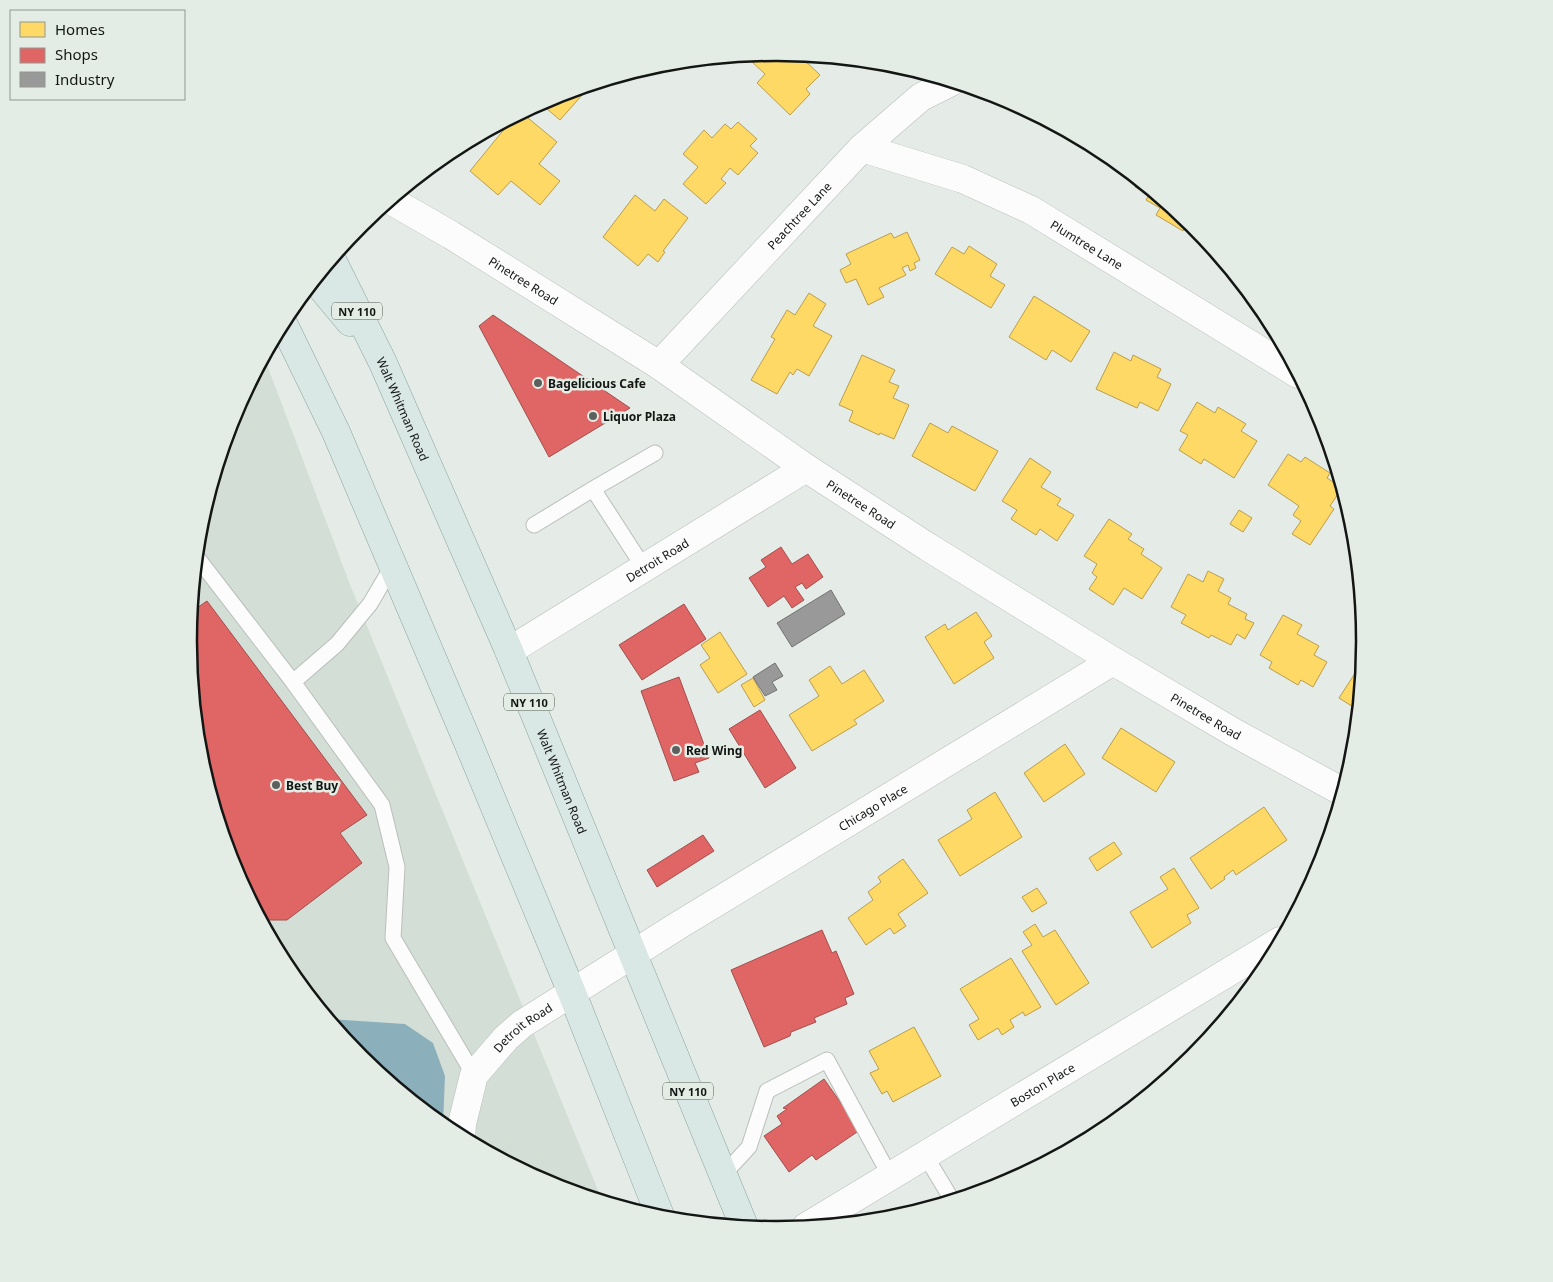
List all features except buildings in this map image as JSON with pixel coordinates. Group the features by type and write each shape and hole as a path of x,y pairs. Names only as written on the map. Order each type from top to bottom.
{"main road":[{"name":"Walt Whitman Road","path":"335,266 383,362 509,651 742,1220"},
{"path":"320,285 383,362"},
{"path":"287,330 336,432 393,565 572,994 657,1209"}],"street":[{"name":"Peachtree Lane","path":"658,365 862,148 920,97 943,86"},
{"name":"Plumtree Lane","path":"862,148 963,179 1031,210 1287,367"},
{"name":"Pinetree Road","path":"396,203 451,235 658,365 806,468 928,547 1113,661 1233,732 1337,789"},
{"name":"Detroit Road","path":"509,651 806,468"},
{"name":"Chicago Place","path":"632,955 1113,661"},
{"name":"Boston Place","path":"818,1220 1268,948"},
{"name":"Detroit Road","path":"462,1128 474,1075 512,1033 522,1024 632,955"}],"lane":[{"path":"534,525 655,454"},
{"path":"593,489 644,568"},
{"path":"202,564 293,682 382,806 397,867 393,938 474,1075"},
{"path":"293,682 337,644 370,604 393,565"},
{"path":"723,1175 749,1147 767,1091 827,1060 890,1176"},
{"path":"925,1155 949,1194"}],"shaded area":[{"path":"267,365 351,587 599,1193 555,1177 487,1143 454,1123 394,1077 341,1023 294,963 274,931 241,863 217,791 208,754 198,679 198,603 208,528 217,491 241,419"}],"water":[{"path":"338,1020 405,1024 433,1043 445,1076 443,1115 394,1077"}],"place":[{"name":"Bagelicious Cafe","path":"538,383"},
{"name":"Liquor Plaza","path":"593,416"},
{"name":"Red Wing","path":"676,750"},
{"name":"Best Buy","path":"276,785"}]}
